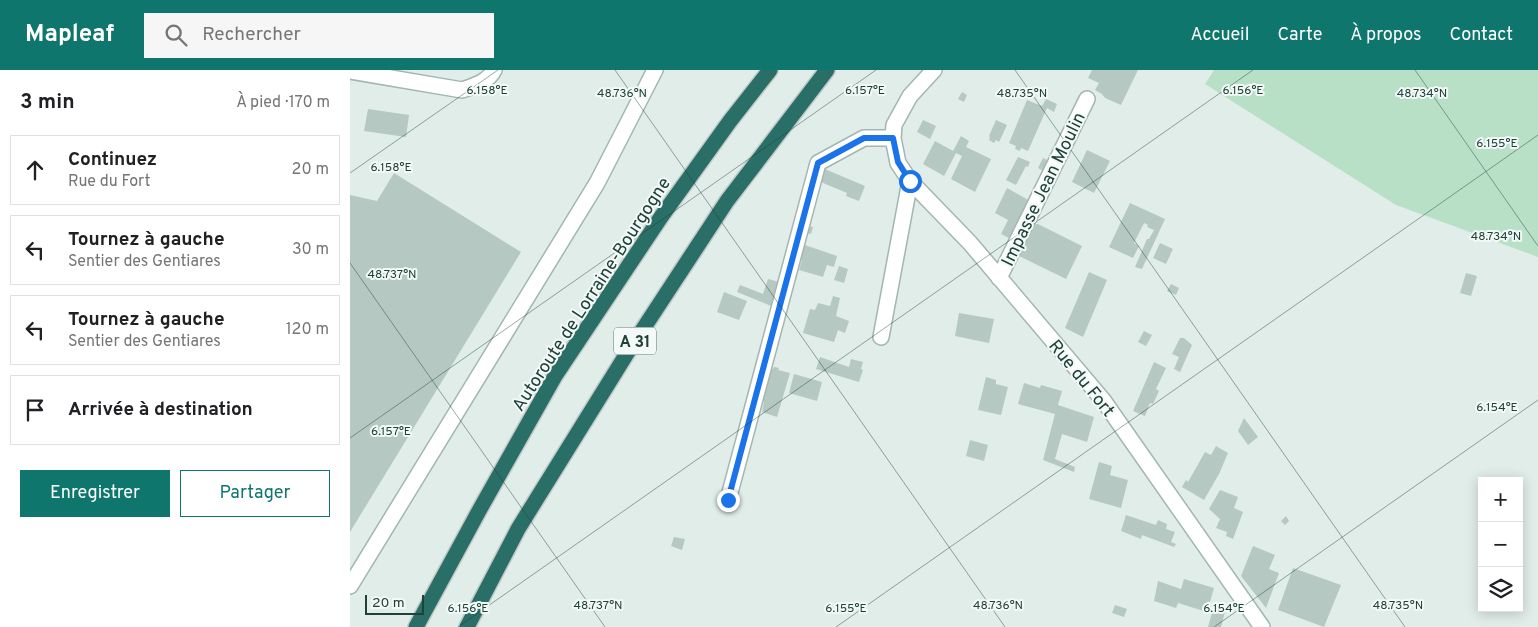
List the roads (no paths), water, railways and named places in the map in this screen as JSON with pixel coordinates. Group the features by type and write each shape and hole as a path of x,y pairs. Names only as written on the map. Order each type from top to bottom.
{"highway":[{"name":"Autoroute de Lorraine-Bourgogne","path":"416,627 555,376 661,217 730,121 770,70"},
{"name":"A 31","path":"467,627 518,529 626,355 727,201 827,70"}],"street":[{"path":"350,71 374,72 462,90 480,84 493,74 494,70"},
{"path":"350,586 597,183 655,70"},
{"path":"728,500 818,163 864,138 893,138 894,125 901,110 910,96 934,70"},
{"name":"Impasse Jean Moulin","path":"999,278 1087,99"},
{"name":"Rue du Fort","path":"893,138 898,162 910,181 970,242 1103,400 1262,627"},
{"path":"881,337 910,181"}]}
